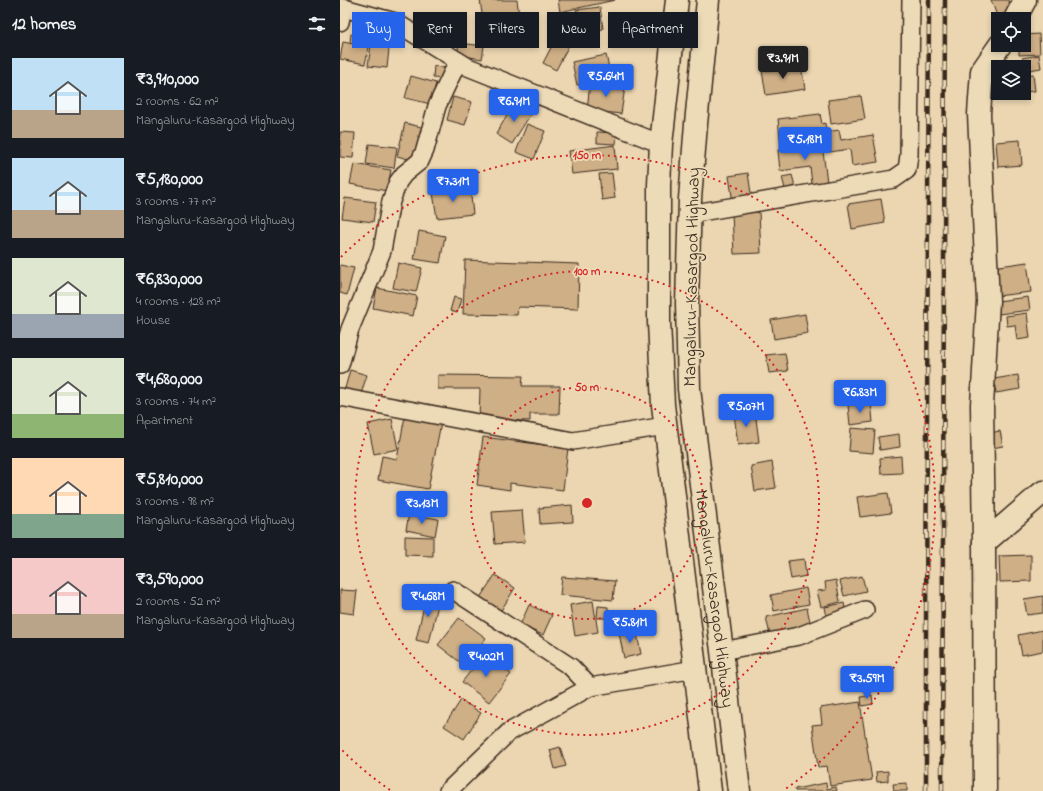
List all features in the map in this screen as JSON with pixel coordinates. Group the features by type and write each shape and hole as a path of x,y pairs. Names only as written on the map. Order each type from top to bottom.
{"main road":[{"name":"Mangaluru-Kasargod Highway","path":"677,0 661,144 659,185 659,322 665,426 710,791"},
{"name":"Mangaluru-Kasargod Highway","path":"708,0 689,214 687,303 689,389 739,791"},
{"path":"1019,12 1025,0"},
{"path":"985,791 982,405 988,301 979,114 982,71 995,52"},
{"path":"984,543 1043,492"}],"street":[{"path":"689,214 894,179 907,170 909,155 911,0"},
{"path":"341,12 395,22 468,68 661,144"},
{"path":"340,365 350,329 382,252 391,201 398,182 404,174 420,160 425,150 437,106 458,61"},
{"path":"340,397 573,441 665,426"},
{"path":"452,590 571,667 590,687"},
{"path":"722,651 799,636 865,610"},
{"path":"448,791 509,732 590,687 695,669"}],"building":[{"path":"480,0 517,0 519,12 482,12"},
{"path":"558,0 615,0 560,12"},
{"path":"991,0 1008,0 1012,11 996,12"},
{"path":"600,7 603,29 600,30 600,12 576,12 576,10"},
{"path":"351,34 352,34 352,43 350,43"},
{"path":"1039,34 1040,54 1019,55 1019,52 1031,52 1031,35"},
{"path":"343,42 352,44 352,48 369,48 365,64 340,59"},
{"path":"467,44 475,45 475,48 484,48 482,59 457,55 458,48 467,48"},
{"path":"371,48 389,48 387,68 368,66"},
{"path":"551,48 567,48 556,70 543,63"},
{"path":"606,55 611,77 577,85 572,62"},
{"path":"1039,55 1041,68 1031,70 1031,60 1022,60 1022,58"},
{"path":"434,66 447,68 446,79 433,78"},
{"path":"801,66 805,89 766,95 762,71"},
{"path":"1031,74 1033,74 1035,91 1031,91"},
{"path":"411,76 436,83 431,104 405,98"},
{"path":"590,82 625,87 621,114 587,110"},
{"path":"861,96 865,119 831,124 828,100"},
{"path":"453,97 472,102 465,125 447,120"},
{"path":"515,102 532,112 512,144 496,134"},
{"path":"820,114 822,124 825,123 827,140 781,147 778,119"},
{"path":"405,123 425,128 416,161 397,156"},
{"path":"527,124 545,131 534,159 516,152"},
{"path":"839,130 841,140 873,135 878,162 852,166 850,149 830,152 827,132"},
{"path":"340,132 355,133 353,158 340,157"},
{"path":"597,132 617,133 616,144 597,143"},
{"path":"1020,140 1022,165 998,167 996,142"},
{"path":"369,144 397,147 394,168 366,164"},
{"path":"822,144 827,182 812,184 810,167 780,171 778,150"},
{"path":"615,145 617,169 572,174 569,151"},
{"path":"354,164 391,170 387,191 350,184"},
{"path":"612,173 615,198 602,200 599,174"},
{"path":"748,173 752,200 733,203 729,176"},
{"path":"792,175 795,186 785,189 782,177"},
{"path":"470,188 473,214 437,218 433,193"},
{"path":"345,198 376,202 373,222 342,218"},
{"path":"881,199 885,223 852,229 848,204"},
{"path":"759,212 761,253 734,254 732,214"},
{"path":"419,231 445,236 440,263 414,259"},
{"path":"465,260 579,264 578,309 518,307 517,315 463,314"},
{"path":"1027,262 1031,292 997,296 993,267"},
{"path":"398,263 422,268 416,292 393,288"},
{"path":"340,265 354,268 347,295 340,293"},
{"path":"377,288 417,296 413,316 373,308"},
{"path":"454,297 461,299 457,313 450,311"},
{"path":"1028,297 1030,310 991,315 990,302"},
{"path":"1027,313 1030,338 1017,340 1015,325 1007,326 1006,316"},
{"path":"805,314 808,333 774,339 771,320"},
{"path":"785,353 788,371 769,373 766,355"},
{"path":"350,370 367,375 360,397 344,392"},
{"path":"438,375 523,376 522,386 560,386 559,414 530,414 530,421 479,420 480,389 438,389"},
{"path":"1018,375 1020,389 996,393 994,379"},
{"path":"846,394 847,404 840,405 838,395"},
{"path":"871,402 873,422 850,425 848,405"},
{"path":"755,411 759,442 738,445 734,414"},
{"path":"405,416 441,423 428,489 378,480 382,456 397,459"},
{"path":"392,419 398,449 374,454 368,424"},
{"path":"851,428 875,430 873,453 849,451"},
{"path":"1000,431 1003,446 992,448 989,433"},
{"path":"899,434 900,447 880,450 878,437"},
{"path":"483,437 568,448 563,490 510,483 510,490 477,485"},
{"path":"901,456 902,473 881,474 880,458"},
{"path":"772,462 776,488 755,491 751,466"},
{"path":"888,493 891,513 860,517 857,497"},
{"path":"572,505 573,522 540,524 539,508"},
{"path":"522,510 525,542 495,544 492,512"},
{"path":"409,514 438,519 435,536 406,530"},
{"path":"405,536 433,537 433,556 405,555"},
{"path":"1031,555 1031,581 1000,582 999,556"},
{"path":"804,559 806,576 791,579 788,561"},
{"path":"495,575 515,588 500,612 479,599"},
{"path":"862,576 866,591 844,596 840,581"},
{"path":"562,577 615,581 613,600 560,595"},
{"path":"836,580 840,602 821,607 817,591 826,590 825,582"},
{"path":"806,588 809,604 774,611 771,595"},
{"path":"340,590 357,591 354,614 340,612"},
{"path":"427,593 440,596 429,643 416,640"},
{"path":"1043,596 1043,613 1027,615 1024,599"},
{"path":"593,601 598,632 575,636 570,605"},
{"path":"844,603 846,615 827,618 825,607"},
{"path":"529,605 552,615 543,635 520,625"},
{"path":"598,606 608,607 608,618 597,618"},
{"path":"807,608 811,626 770,635 766,617"},
{"path":"459,618 486,638 465,666 438,645"},
{"path":"636,629 641,654 624,658 619,633"},
{"path":"1043,630 1043,651 1022,655 1018,635"},
{"path":"484,654 511,674 489,702 462,682"},
{"path":"872,695 873,704 862,706 861,697"},
{"path":"461,700 481,713 464,739 444,726"},
{"path":"860,702 872,780 830,786 827,766 818,767 812,725 822,724 820,708"},
{"path":"560,747 566,766 555,769 550,750"},
{"path":"888,771 888,781 877,782 876,772"},
{"path":"826,783 827,789 836,787 837,791 795,791 795,789"},
{"path":"907,783 907,791 894,791 893,784"}],"railway":[{"path":"926,791 929,0"},
{"path":"942,791 945,0"}]}
